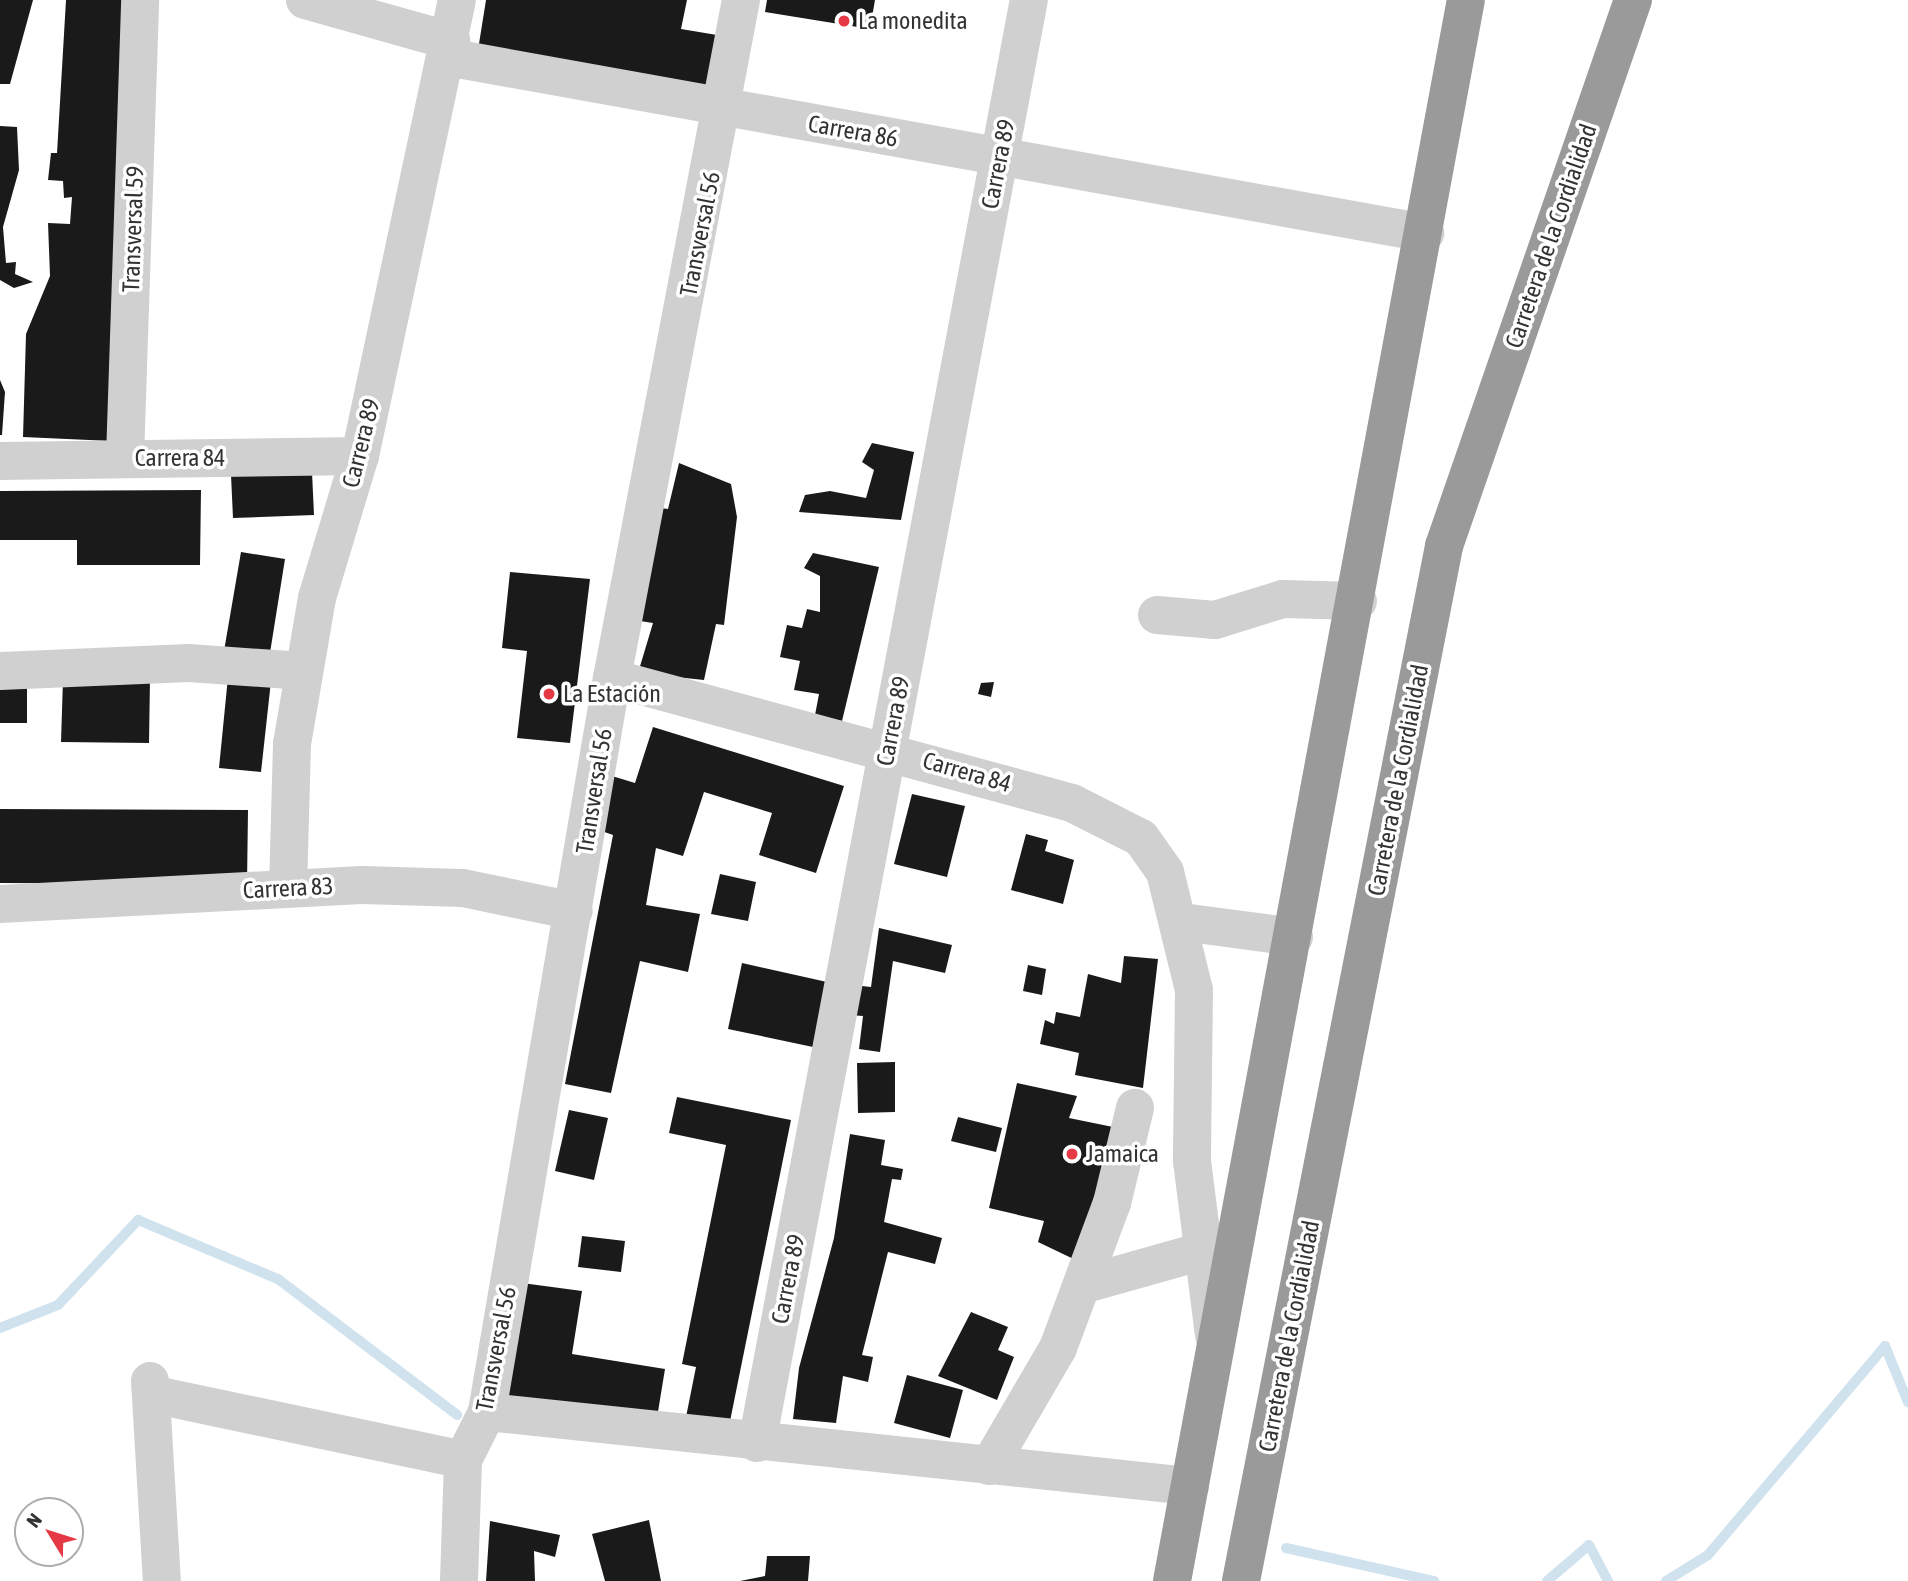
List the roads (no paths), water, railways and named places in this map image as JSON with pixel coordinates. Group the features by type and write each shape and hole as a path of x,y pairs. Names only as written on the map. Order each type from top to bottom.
{"highway":[{"path":"1172,1581 1214,1337 1358,601 1466,0"},
{"name":"Carretera de la Cordialidad","path":"1241,1581 1444,545 1633,0"}],"street":[{"name":"Transversal 59","path":"125,458 140,0"},
{"name":"Carrera 86","path":"305,0 449,49 725,108 1425,233"},
{"name":"Carrera 89","path":"288,888 292,744 303,671 317,598 360,456 449,49 457,0"},
{"name":"Transversal 56","path":"459,1581 463,1460 487,1412 612,678 725,108 741,0"},
{"name":"Carrera 89","path":"757,1443 1029,0"},
{"name":"Carrera 84","path":"0,461 360,456"},
{"path":"1157,615 1215,620 1283,599 1358,601"},
{"path":"0,671 189,663 303,671"},
{"name":"Carrera 84","path":"612,678 888,750 1112,818 1141,838 1165,872 1182,922 1194,990 1192,1161 1214,1337"},
{"name":"Carrera 83","path":"0,904 288,888 463,888 573,911"},
{"path":"1182,922 1294,937"},
{"path":"989,1466 1025,1413 1082,1285 1112,1203 1135,1108"},
{"path":"1082,1285 1203,1251"},
{"path":"162,1581 151,1387 463,1460"},
{"path":"487,1412 757,1443 1190,1486"}],"waterway":[{"path":"0,1328 58,1305 138,1220 278,1279 457,1415"},
{"path":"1666,1581 1708,1555 1885,1346 1908,1402"},
{"path":"1547,1581 1589,1545 1608,1581"},
{"path":"1286,1548 1434,1581"}],"place":[{"name":"La monedita","path":"844,21"},
{"name":"La Estación","path":"549,694"},
{"name":"Jamaica","path":"1072,1154"}]}
